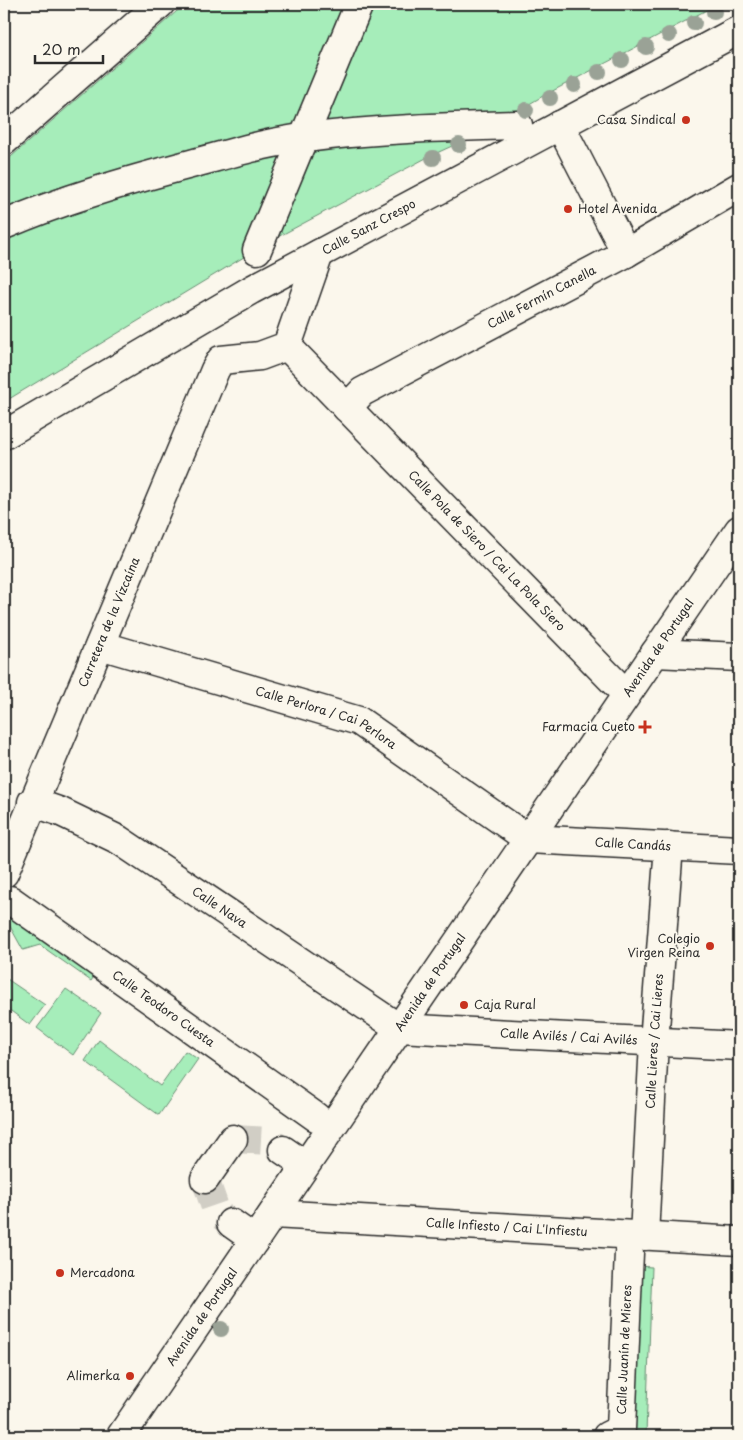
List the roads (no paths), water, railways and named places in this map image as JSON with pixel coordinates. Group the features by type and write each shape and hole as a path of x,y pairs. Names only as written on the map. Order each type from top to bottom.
{"street":[{"path":"4,141 160,4"},
{"path":"257,250 359,4"},
{"name":"Calle Sanz Crespo","path":"4,436 235,300 739,30"},
{"path":"4,225 42,209 151,174 257,146 304,138 416,128 518,125"},
{"path":"560,125 626,253"},
{"name":"Calle Fermín Canella","path":"347,408 362,392 626,253 739,188"},
{"path":"287,346 319,254"},
{"name":"Calle Pola de Siero / Cai La Pola Siero","path":"287,346 626,694"},
{"name":"Carretera de la Vizcaína","path":"4,873 32,802 215,370 221,360 260,356 287,346"},
{"name":"Avenida de Portugal","path":"121,1436 739,530"},
{"name":"Calle Perlora / Cai Perlora","path":"100,645 359,721 528,839"},
{"path":"655,653 739,657"},
{"name":"Calle Nava","path":"32,802 61,812 119,840 399,1028"},
{"name":"Calle Candás","path":"528,839 739,850"},
{"name":"Calle Lieres / Cai Lieres","path":"637,1244 669,846"},
{"name":"Calle Teodoro Cuesta","path":"10,900 316,1117"},
{"name":"Calle Avilés / Cai Avilés","path":"399,1028 739,1046"},
{"path":"205,1179 233,1139"},
{"path":"283,1150 306,1166"},
{"name":"Calle Infiesto / Cai L'Infiestu","path":"273,1214 637,1244 739,1241"},
{"path":"231,1223 255,1240"},
{"name":"Calle Juanín de Mieres","path":"607,1436 621,1430 637,1244"}],"tunnel":[{"path":"233,1139 269,1141 283,1150"},
{"path":"205,1179 217,1213 231,1223"}],"place":[{"name":"Casa Sindical","path":"686,120"},
{"name":"Hotel Avenida","path":"568,209"},
{"name":"Farmacia Cueto","path":"645,727"},
{"name":"Colegio Virgen Reina","path":"710,946"},
{"name":"Caja Rural","path":"464,1005"},
{"name":"Mercadona","path":"60,1273"},
{"name":"Alimerka","path":"130,1376"}]}
